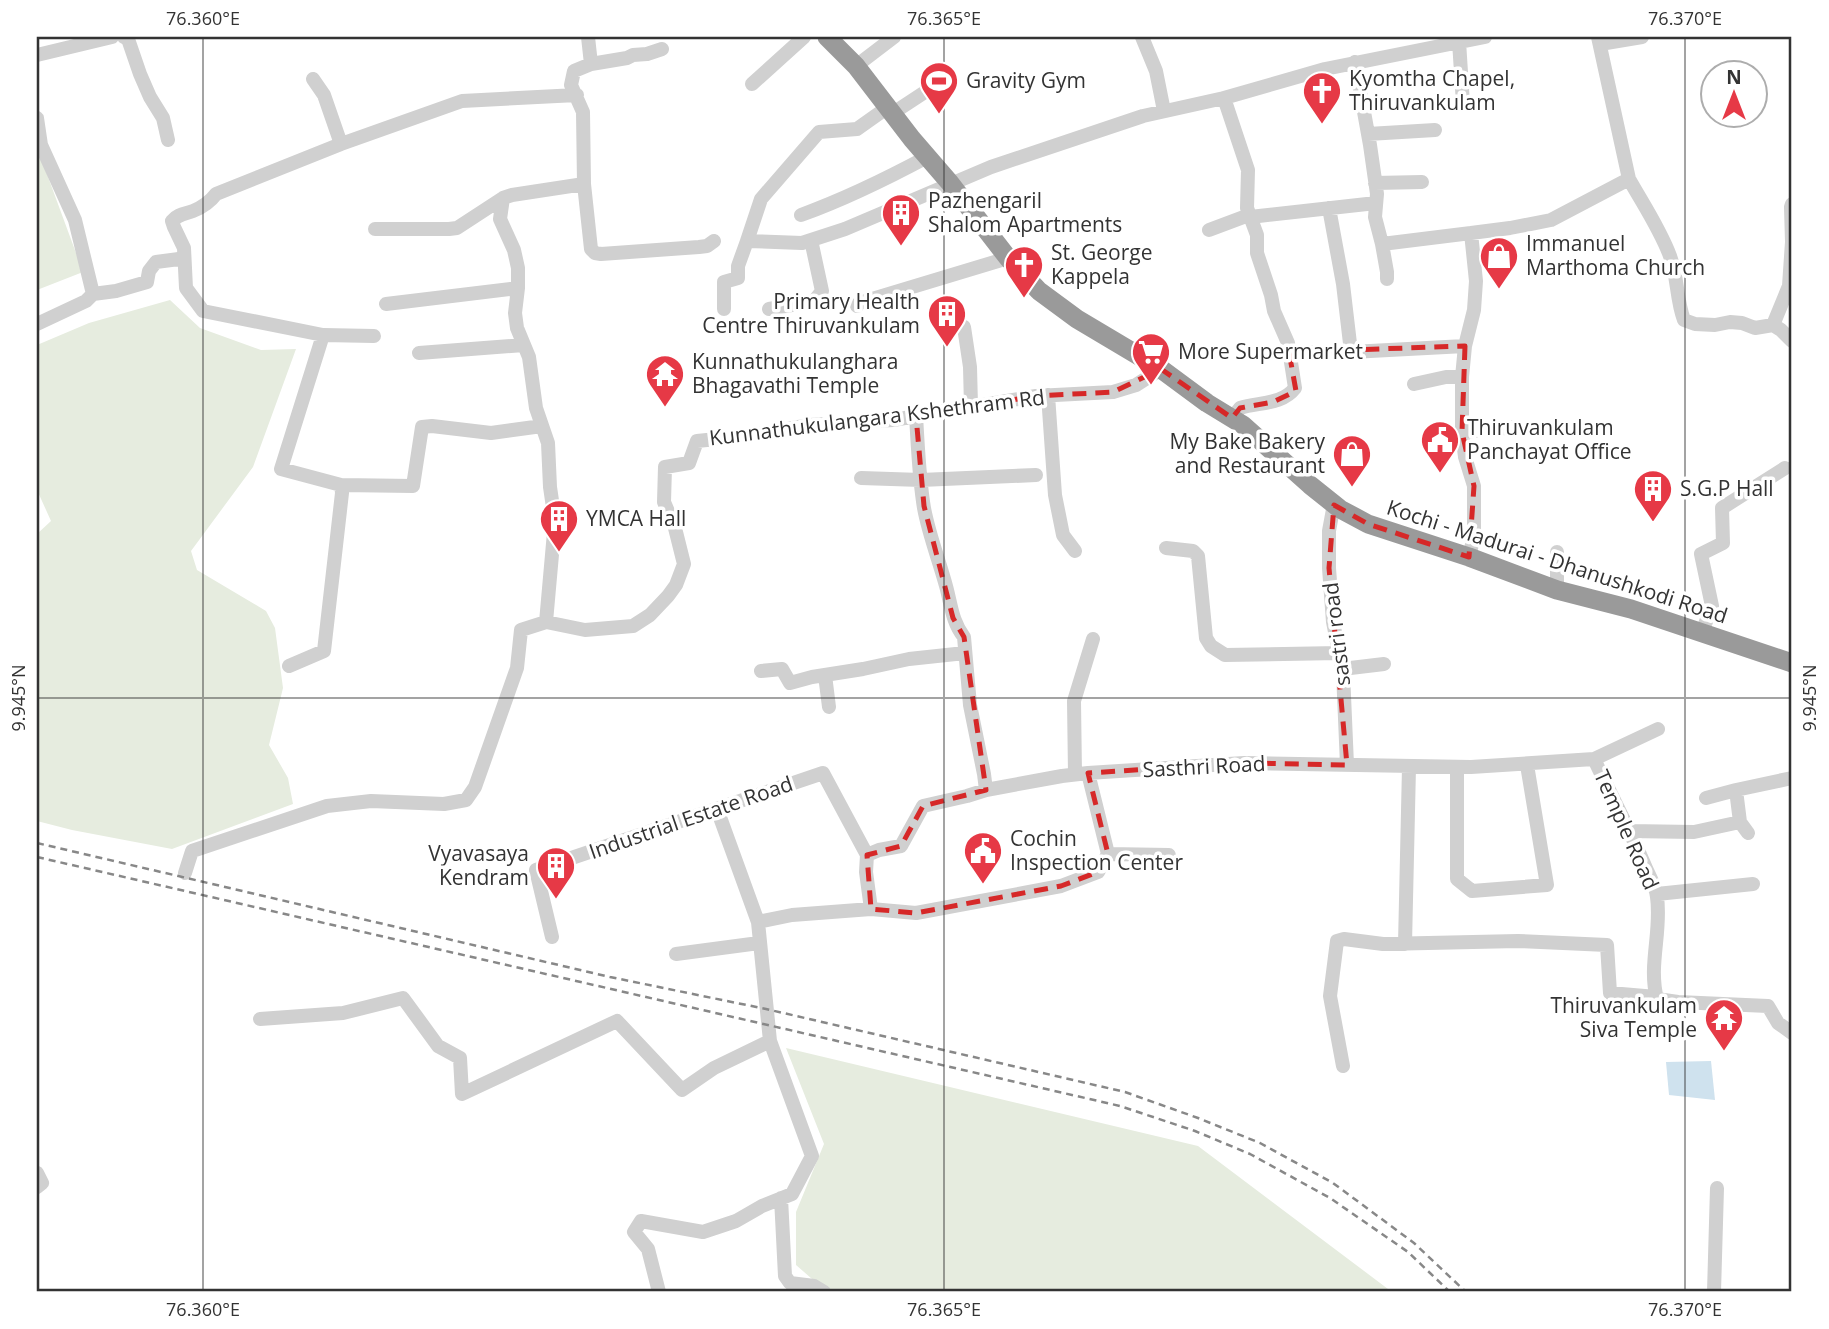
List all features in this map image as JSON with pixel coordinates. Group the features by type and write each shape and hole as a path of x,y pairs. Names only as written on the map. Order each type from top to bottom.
{"highway":[{"name":"Kochi - Madurai - Dhanushkodi Road","path":"827,37 856,66 1007,258 1039,291 1077,320 1161,369 1232,418 1334,504 1368,524 1469,556 1557,590 1631,609 1792,663"}],"street":[{"path":"37,55 112,37"},
{"path":"124,37 128,39 150,97 163,118 168,139"},
{"path":"588,37 591,64"},
{"path":"752,83 804,37"},
{"path":"856,66 894,37"},
{"path":"1142,37 1156,71 1164,111"},
{"path":"747,241 802,243 845,229 991,167 1130,120 1224,98 1325,69 1438,47 1464,39 1485,37"},
{"path":"1642,37 1599,40 1629,179 1671,258 1684,320 1695,324 1742,323 1755,328 1773,325 1792,341"},
{"path":"1463,104 1464,39"},
{"path":"662,48 647,54 591,64 574,71 571,85 583,112 584,184 591,249 601,254 699,247 714,242"},
{"path":"1355,62 1375,183 1375,217 1387,279"},
{"path":"313,79 324,95 341,144"},
{"path":"723,309 723,282 738,278 738,266 761,199 819,132 857,129 925,92"},
{"path":"374,336 323,335 203,310 186,288 184,248 173,220 176,216 208,204 216,194 341,144 462,101 577,95"},
{"path":"1224,98 1248,170 1247,208 1257,235 1257,253 1274,311 1288,343 1295,388 1273,402 1240,408 1232,418"},
{"path":"37,118 41,145 75,220 93,294"},
{"path":"1368,134 1435,130"},
{"path":"802,215 879,182 927,157"},
{"path":"1382,244 1510,229 1551,220 1629,179"},
{"path":"1375,183 1422,182"},
{"path":"375,229 457,228 503,198 584,184"},
{"path":"185,873 192,851 327,806 371,801 444,804 466,800 475,788 517,668 521,630 546,622 555,521 548,443 536,408 529,356 517,328 518,268 514,250 500,219 503,198"},
{"path":"1209,230 1250,216 1376,203"},
{"path":"1773,325 1789,286 1792,204"},
{"path":"1329,208 1343,284 1351,352"},
{"path":"1469,556 1474,536 1474,486 1465,457 1462,432 1462,377 1465,346 1474,310 1476,281 1471,233"},
{"path":"769,309 814,300 822,291 811,240"},
{"path":"37,324 86,301 93,294 148,282 149,271 156,262 183,256"},
{"path":"857,306 859,303 1007,258"},
{"path":"386,304 518,288"},
{"path":"964,327 970,367 971,406"},
{"path":"323,335 281,469 341,485 412,486 422,427 491,433 542,426"},
{"path":"419,353 524,345"},
{"path":"1289,352 1351,352 1465,346"},
{"name":"Kunnathukulangara Kshethram Rd","path":"546,622 584,630 634,626 650,615 668,596 676,585 684,564 675,528 664,502 665,467 690,463 697,441 810,425 893,420 1048,396 1113,392 1136,385 1161,369"},
{"path":"1414,384 1446,377 1462,377"},
{"path":"1048,396 1055,495 1063,535 1075,551"},
{"path":"916,416 924,506 953,618 964,637 970,705 986,790"},
{"path":"1462,432 1517,427"},
{"path":"1702,632 1712,606 1701,554 1723,543 1722,508 1785,468"},
{"path":"861,478 921,480 1036,475"},
{"path":"289,666 324,651 341,485"},
{"name":"sastri road","path":"1334,504 1329,531 1329,568 1333,622 1342,669 1347,765"},
{"path":"1166,548 1193,551 1198,556 1206,638 1211,646 1225,655 1339,653"},
{"path":"1557,552 1557,590"},
{"path":"1093,639 1074,701 1075,774 1108,854"},
{"path":"761,671 782,669 790,682 909,659 965,653"},
{"path":"1342,669 1384,664"},
{"path":"825,675 829,707"},
{"path":"1594,759 1658,729"},
{"name":"Temple Road","path":"1347,765 1457,767 1594,759 1657,894 1658,918 1653,968 1656,997"},
{"name":"Sasthri Road","path":"867,855 901,846 923,806 986,790 1075,774 1244,763 1347,765"},
{"path":"1457,767 1457,879 1472,891 1547,885 1527,765"},
{"path":"1405,944 1409,767"},
{"name":"Industrial Estate Road","path":"552,937 536,870 823,773 867,855"},
{"path":"1706,798 1792,778"},
{"path":"1629,831 1693,832 1744,827 1736,789"},
{"path":"659,1292 648,1249 634,1232 641,1221 703,1232 736,1221 762,1206 792,1194 812,1156 770,1041 758,922 717,809"},
{"path":"1108,854 1169,855"},
{"path":"758,922 792,915 871,909 916,913 1062,887 1098,872 1108,854"},
{"path":"867,855 866,872 871,909"},
{"path":"1657,894 1753,884"},
{"path":"1343,1066 1330,996 1337,941 1344,939 1383,944 1518,941 1606,945 1610,993 1678,1002 1768,1006 1779,1023 1792,1033"},
{"path":"676,954 759,943"},
{"path":"260,1019 343,1013 403,998 438,1046 460,1058 462,1094 617,1021 682,1090 715,1068 770,1041"},
{"path":"37,1173 42,1183 37,1186"},
{"path":"1714,1292 1717,1188"},
{"path":"781,1198 785,1276 790,1283 814,1286 824,1292"}],"highlighted area":[{"path":"1465,346 1462,432 1474,486 1469,557 1368,524 1334,505 1329,568 1347,765 1244,763 1088,773 1108,854 1098,872 1061,886 916,913 871,909 867,855 901,846 923,806 986,790 964,637 953,618 924,506 916,416 1036,396 1113,392 1161,369 1232,418 1240,408 1273,402 1296,391 1289,352"}],"shaded area":[{"path":"37,147 83,272 37,290"},
{"path":"170,300 200,328 261,350 296,349 253,467 191,551 197,570 266,611 275,628 283,688 269,745 288,778 293,804 172,849 37,821 37,534 51,521 37,490 37,345 89,323"},
{"path":"786,1048 1198,1146 1392,1292 827,1292 796,1265 796,1212 824,1144"}],"water":[{"path":"1711,1061 1715,1100 1669,1095 1666,1062"}],"railway":[{"path":"37,843 610,977 766,1009 1125,1092 1260,1143 1333,1183 1414,1243 1466,1292"},
{"path":"37,857 1120,1106 1195,1131 1250,1154 1330,1198 1408,1252 1450,1292"}],"place":[{"name":"Gravity Gym","path":"939,115"},
{"name":"Kyomtha Chapel, Thiruvankulam","path":"1322,125"},
{"name":"Pazhengaril Shalom Apartments","path":"901,247"},
{"name":"Immanuel Marthoma Church","path":"1499,290"},
{"name":"St. George Kappela","path":"1024,299"},
{"name":"Primary Health Centre Thiruvankulam","path":"947,348"},
{"name":"More Supermarket","path":"1151,386"},
{"name":"Kunnathukulanghara Bhagavathi Temple","path":"665,408"},
{"name":"Thiruvankulam Panchayat Office","path":"1440,474"},
{"name":"My Bake Bakery and Restaurant","path":"1352,488"},
{"name":"S.G.P Hall","path":"1653,523"},
{"name":"YMCA Hall","path":"559,553"},
{"name":"Cochin Inspection Center","path":"983,885"},
{"name":"Vyavasaya Kendram","path":"556,900"},
{"name":"Thiruvankulam Siva Temple","path":"1724,1052"}]}
